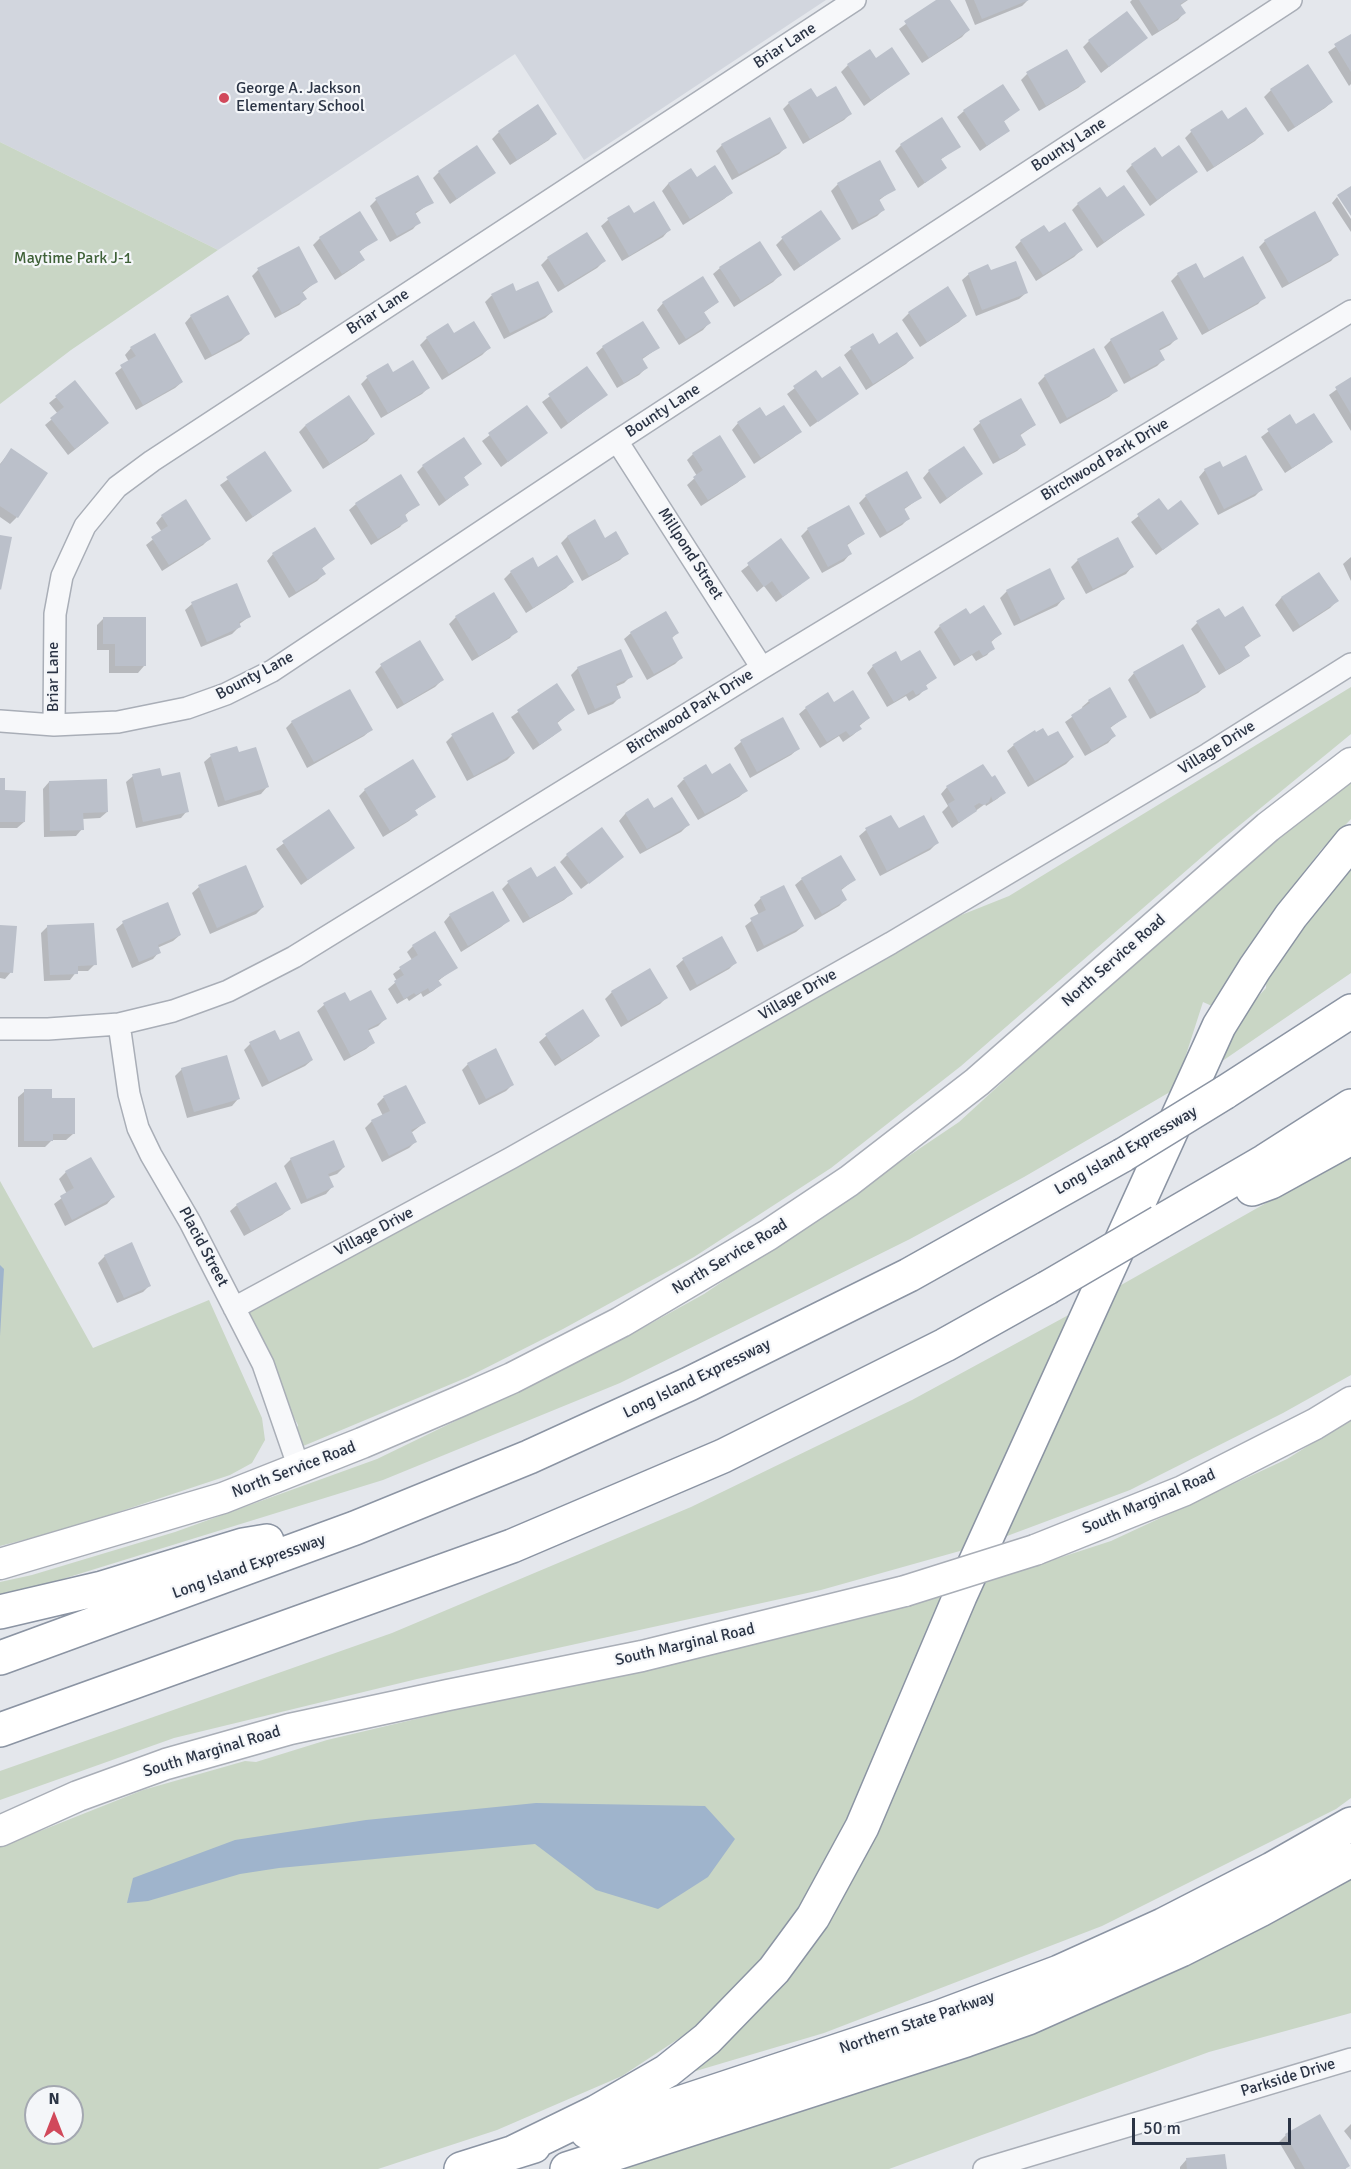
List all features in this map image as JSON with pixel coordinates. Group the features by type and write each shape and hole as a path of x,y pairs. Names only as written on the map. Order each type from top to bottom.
{"highway":[{"path":"514,2152 596,2112 667,2071 707,2039 774,1970 813,1917 862,1827 960,1596 1219,1026 1291,916 1351,842"},
{"name":"Long Island Expressway","path":"0,1658 355,1528 529,1457 689,1384 909,1275 1123,1155 1351,1011"},
{"path":"1268,1171 1351,1106"},
{"path":"0,1730 512,1546 723,1456 945,1345 1160,1222 1268,1171 1351,1138"},
{"path":"0,1612 102,1588 243,1545 355,1528"},
{"name":"Northern State Parkway","path":"461,2169 634,2118 939,2017 1059,1972 1163,1925 1272,1869 1351,1824"},
{"name":"Northern State Parkway","path":"567,2169 1028,2018 1181,1950 1351,1860"}],"main road":[{"name":"North Service Road","path":"0,1564 223,1498 458,1402 512,1378 621,1322 768,1235 840,1187 977,1082 1268,827 1351,763"},
{"name":"South Marginal Road","path":"0,1831 78,1796 166,1764 290,1729 642,1656 905,1591 1035,1550 1183,1491 1315,1424 1351,1402"}],"street":[{"name":"Briar Lane","path":"54,725 55,614 62,576 85,526 117,488 162,454 855,0"},
{"name":"Bounty Lane","path":"0,721 54,725 118,722 188,708 226,694 272,671 617,441 1291,0"},
{"name":"Birchwood Park Drive","path":"0,1029 70,1028 119,1024 173,1011 228,991 294,957 762,668 1351,311"},
{"name":"Millpond Street","path":"617,441 762,668"},
{"name":"Village Drive","path":"234,1308 511,1158 891,943 1208,754 1351,664"},
{"name":"Placid Street","path":"119,1024 129,1094 138,1128 190,1222 263,1364 299,1468"},
{"name":"Parkside Drive","path":"984,2169 1351,2059"}],"shaded area":[{"name":"George A. Jackson Elementary School","path":"0,0 826,0 584,160 515,54 218,250 0,142"}],"green space":[{"name":"Maytime Park J-1","path":"0,142 218,250 71,350 0,404"},
{"path":"1351,687 1351,734 1218,843 961,1066 831,1168 694,1257 563,1329 468,1377 289,1452 298,1425 234,1308 891,943 1009,896"},
{"path":"1351,779 1351,819 1321,850 1263,926 1212,1006 1203,1002 1175,1089 1024,1177 910,1239 620,1383 383,1480 40,1586 0,1595 0,1582 32,1575 175,1532 377,1459 610,1346 704,1294 959,1122 1102,991 1296,823"},
{"path":"1351,859 1351,973 1215,1066 1243,1013 1266,988 1267,963"},
{"path":"1351,1155 1351,1375 1283,1413 1130,1490 999,1539 1107,1293"},
{"path":"0,1181 93,1348 209,1300 262,1418 265,1440 252,1463 230,1475 67,1529 0,1546"},
{"path":"1074,1312 967,1549 821,1590 417,1679 174,1738 0,1800 0,1771 392,1633 691,1507 912,1400"},
{"path":"1351,1419 1351,1798 1336,1809 1102,1926 824,2033 679,2076 784,1979 979,1584 1111,1541 1287,1459"},
{"path":"950,1593 838,1850 783,1938 707,2020 622,2076 497,2130 378,2169 0,2169 0,1847 143,1790 245,1761 256,1762 327,1740"},
{"path":"1351,1875 1351,2013 1209,2052 889,2169 623,2169"}],"water":[{"path":"0,1265 4,1269 0,1336"},
{"path":"536,1803 705,1806 735,1839 708,1877 658,1909 596,1890 535,1844 279,1868 240,1874 148,1901 127,1903 133,1878 235,1840 366,1820"}],"building":[{"path":"936,0 950,0 970,30 929,58 904,21"},
{"path":"974,0 1029,0 982,19"},
{"path":"1139,0 1187,0 1180,4 1186,13 1159,31"},
{"path":"1127,11 1148,38 1109,67 1088,40"},
{"path":"1351,34 1351,72 1334,44"},
{"path":"892,47 910,74 871,100 847,64 870,49 876,58"},
{"path":"1067,49 1086,82 1046,106 1026,72"},
{"path":"1308,64 1333,102 1295,127 1270,89"},
{"path":"1003,84 1020,110 1004,121 1010,131 987,146 963,110"},
{"path":"836,86 852,114 810,139 788,102 811,88 817,97"},
{"path":"538,104 557,134 517,160 498,131"},
{"path":"1246,107 1264,134 1214,167 1190,130 1222,110 1228,119"},
{"path":"770,117 787,148 739,174 721,144"},
{"path":"942,117 961,147 941,159 947,168 925,183 900,144"},
{"path":"477,145 496,173 457,199 438,171"},
{"path":"1179,145 1198,172 1157,200 1131,164 1155,147 1162,157"},
{"path":"880,160 896,190 879,199 885,210 859,224 837,183"},
{"path":"715,165 733,193 690,219 668,183 691,168 697,177"},
{"path":"418,175 434,203 415,212 421,223 397,236 375,198"},
{"path":"1124,185 1145,215 1104,242 1077,203 1100,187 1107,197"},
{"path":"1351,186 1351,216 1337,195"},
{"path":"654,201 671,230 629,256 607,218 629,205 634,213"},
{"path":"821,210 841,239 801,266 781,237"},
{"path":"360,211 378,240 359,251 365,260 342,274 319,237"},
{"path":"1315,211 1339,255 1289,283 1264,240"},
{"path":"1065,222 1083,250 1043,275 1020,240 1044,225 1049,232"},
{"path":"587,232 606,261 565,286 547,257"},
{"path":"760,241 782,275 741,301 719,267"},
{"path":"299,246 318,282 302,291 307,299 282,313 257,268"},
{"path":"1243,256 1266,298 1209,330 1177,273 1196,263 1204,278"},
{"path":"1016,261 1028,293 982,310 968,273 988,264 991,270"},
{"path":"703,276 719,302 704,312 711,323 686,339 662,302"},
{"path":"538,281 553,312 510,333 491,294 513,283 516,291"},
{"path":"948,286 967,316 927,342 908,312"},
{"path":"228,295 250,334 212,355 190,315"},
{"path":"1163,311 1178,339 1159,349 1165,360 1131,378 1110,339"},
{"path":"474,321 491,348 449,374 426,337 448,323 454,333"},
{"path":"643,321 660,348 642,358 648,368 624,383 602,346"},
{"path":"897,332 914,358 873,384 850,347 873,333 879,344"},
{"path":"155,333 183,382 143,405 120,365 136,356 130,347"},
{"path":"1094,348 1118,391 1067,418 1044,375"},
{"path":"413,360 430,388 388,413 366,376 388,363 393,372"},
{"path":"587,366 608,395 568,423 548,394"},
{"path":"840,366 859,394 818,422 793,386 816,370 822,378"},
{"path":"1351,377 1351,414 1335,387"},
{"path":"75,380 109,423 75,449 50,418 64,407 55,396"},
{"path":"349,395 375,434 330,464 305,425"},
{"path":"1021,398 1036,425 1020,434 1026,445 1000,459 979,421"},
{"path":"527,405 548,433 508,462 488,433"},
{"path":"784,405 802,432 761,458 737,422 760,407 766,416"},
{"path":"1314,413 1333,442 1292,468 1267,429 1290,414 1296,424"},
{"path":"720,435 746,477 708,500 693,477 703,470 692,453"},
{"path":"464,437 482,464 464,477 469,485 446,500 422,465"},
{"path":"964,446 983,474 947,498 928,470"},
{"path":"11,448 48,473 18,518 0,506 0,465"},
{"path":"265,451 292,491 253,517 226,477"},
{"path":"1246,455 1263,490 1224,509 1204,469 1220,461 1223,467"},
{"path":"907,471 922,498 904,508 910,519 887,532 865,495"},
{"path":"401,474 420,505 405,514 408,521 378,539 355,503"},
{"path":"1159,498 1168,510 1181,500 1199,524 1163,550 1137,514"},
{"path":"186,499 211,539 169,565 151,537 168,526 161,515"},
{"path":"849,505 865,534 847,544 852,554 828,567 807,528"},
{"path":"595,519 605,538 616,531 629,554 589,576 567,536"},
{"path":"315,527 335,559 322,568 326,574 296,592 272,553"},
{"path":"0,535 12,537 1,590 0,589"},
{"path":"1118,537 1134,567 1093,589 1077,559"},
{"path":"781,538 810,578 783,597 772,581 764,587 747,563"},
{"path":"557,555 574,582 533,608 510,571 533,557 538,567"},
{"path":"1050,568 1065,599 1021,621 1006,590"},
{"path":"1319,572 1339,601 1300,626 1281,597"},
{"path":"237,583 251,617 239,622 241,627 207,642 191,602"},
{"path":"494,592 518,632 479,656 455,616"},
{"path":"984,605 1002,634 991,641 995,649 983,656 979,650 961,661 939,625 966,608 970,614"},
{"path":"1243,606 1261,636 1244,646 1250,656 1226,670 1196,621 1219,608 1225,617"},
{"path":"666,611 679,633 672,637 683,658 654,674 630,632"},
{"path":"103,617 146,617 146,666 115,666 115,644 103,644"},
{"path":"420,640 444,680 404,704 380,664"},
{"path":"1183,644 1206,687 1157,714 1133,672"},
{"path":"621,649 633,677 616,684 621,698 595,709 577,667"},
{"path":"920,650 937,678 926,685 928,689 916,695 913,690 894,702 872,665 896,651 901,661"},
{"path":"557,683 575,710 557,722 562,730 540,745 517,710"},
{"path":"1110,687 1127,717 1110,727 1116,736 1092,751 1071,715 1090,703 1088,700"},
{"path":"350,689 373,730 314,762 291,721"},
{"path":"853,690 870,718 859,725 862,729 850,736 846,731 827,742 805,707 828,692 834,702"},
{"path":"493,712 515,753 474,776 451,734"},
{"path":"783,717 800,749 757,772 740,740"},
{"path":"1043,728 1048,736 1058,731 1074,757 1035,781 1013,744 1035,730 1036,732"},
{"path":"237,746 239,752 256,747 269,787 225,801 210,754"},
{"path":"413,759 436,797 415,810 418,815 390,831 364,789"},
{"path":"730,763 748,791 705,814 683,778 706,764 712,774"},
{"path":"983,764 992,777 995,775 1006,793 993,801 991,796 989,802 984,805 979,803 974,806 977,811 959,823 948,804 955,800 946,786"},
{"path":"160,768 162,776 180,772 189,812 143,822 132,774"},
{"path":"0,778 5,778 5,790 26,791 25,822 0,822"},
{"path":"107,779 108,812 83,813 84,830 50,831 49,781"},
{"path":"672,797 690,825 647,849 625,813 648,798 654,808"},
{"path":"329,809 355,848 308,880 282,841"},
{"path":"891,815 899,828 924,815 939,843 887,871 865,828"},
{"path":"602,827 624,857 589,884 566,854"},
{"path":"841,855 856,880 841,889 847,900 822,914 801,878"},
{"path":"246,865 264,907 217,928 198,885"},
{"path":"555,866 573,894 530,918 507,881 531,867 537,877"},
{"path":"784,885 804,926 764,946 750,918 766,910 760,897"},
{"path":"493,891 510,921 468,946 449,914"},
{"path":"168,902 181,935 158,945 161,953 139,962 122,921"},
{"path":"94,923 97,965 78,966 78,974 50,975 47,925"},
{"path":"0,925 17,926 13,973 0,972"},
{"path":"435,931 458,968 438,980 442,985 430,992 428,988 404,999 394,981 404,975 399,967 418,955 412,945"},
{"path":"722,936 737,963 697,985 682,958"},
{"path":"650,968 668,998 628,1021 611,991"},
{"path":"371,990 387,1019 368,1029 375,1043 351,1056 323,1003 345,992 350,1001"},
{"path":"583,1009 600,1036 562,1060 545,1034"},
{"path":"275,1030 280,1040 299,1031 313,1060 269,1082 249,1042"},
{"path":"496,1048 514,1085 486,1099 467,1063"},
{"path":"227,1055 240,1099 194,1112 181,1068"},
{"path":"406,1085 426,1123 411,1130 417,1142 389,1156 371,1120 390,1111 383,1096"},
{"path":"24,1089 52,1089 52,1098 75,1098 75,1134 53,1134 53,1141 24,1141"},
{"path":"334,1140 345,1167 328,1174 334,1187 307,1199 290,1158"},
{"path":"91,1157 115,1197 72,1220 60,1196 74,1188 65,1171"},
{"path":"276,1182 291,1209 251,1231 236,1204"},
{"path":"132,1242 151,1286 124,1298 104,1255"},
{"path":"1320,2114 1350,2166 1345,2169 1305,2169 1285,2134"},
{"path":"1225,2154 1227,2169 1187,2169 1186,2158"}],"place":[{"name":"George A. Jackson Elementary School","path":"224,98"}]}
